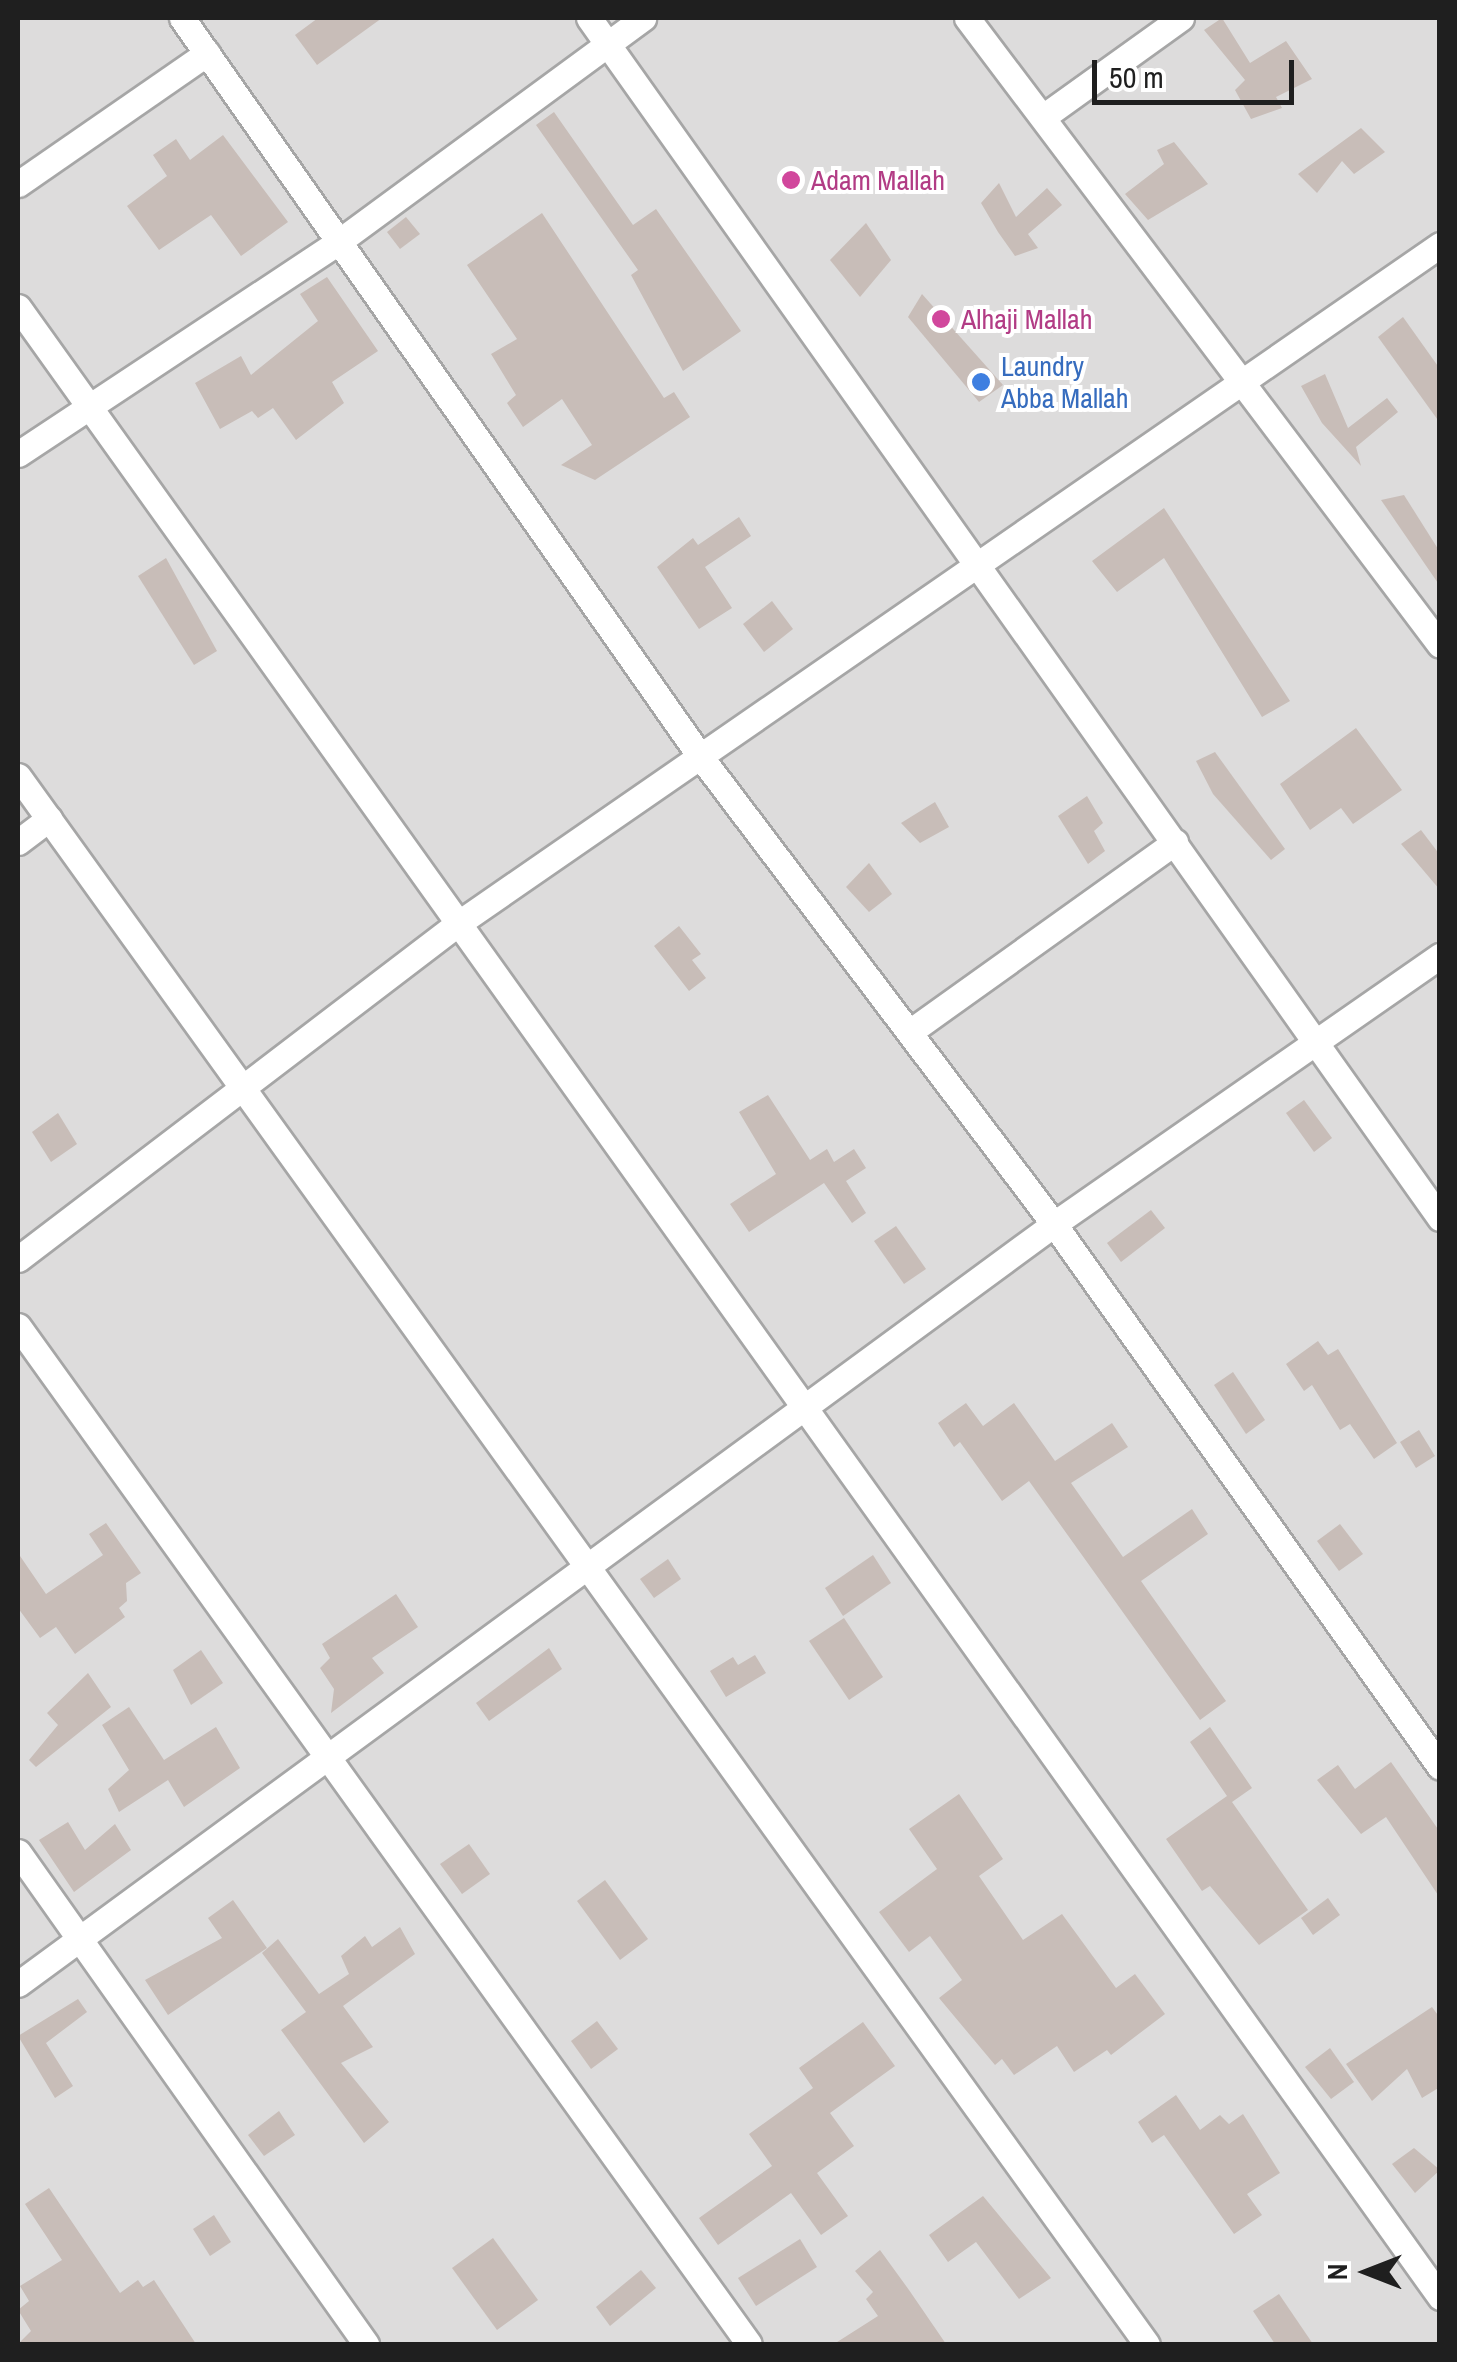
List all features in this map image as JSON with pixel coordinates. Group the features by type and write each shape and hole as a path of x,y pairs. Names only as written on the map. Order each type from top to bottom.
{"street":[{"path":"182,18 700,756 1054,1224 1440,1767"},
{"path":"589,18 1440,1218"},
{"path":"18,454 341,240 643,18"},
{"path":"967,18 1244,380 1440,645"},
{"path":"1043,117 1181,18"},
{"path":"18,184 208,53"},
{"path":"18,1259 456,925 1440,244"},
{"path":"18,307 84,408 1440,2296"},
{"path":"18,776 1147,2344"},
{"path":"18,842 48,820"},
{"path":"911,1032 1175,842"},
{"path":"18,1984 326,1755 588,1572 804,1414 1054,1224 1440,956"},
{"path":"18,1326 748,2344"},
{"path":"18,1852 366,2344"}],"shaded area":[{"path":"18,18 1439,18 1439,2344 18,2344"}],"building":[{"path":"318,18 382,18 317,65 295,35"},
{"path":"1222,18 1250,63 1286,41 1312,79 1276,97 1282,108 1251,119 1235,90 1245,80 1204,30"},
{"path":"554,112 633,225 656,209 741,331 683,371 631,275 638,270 536,125"},
{"path":"1361,128 1385,152 1354,174 1342,161 1317,193 1298,174"},
{"path":"223,135 288,222 241,256 211,215 159,250 127,206 167,176 153,155 176,139 190,160"},
{"path":"1174,142 1208,184 1148,220 1125,194 1164,164 1157,150"},
{"path":"999,183 1016,217 1047,188 1062,205 1028,234 1038,248 1015,256 998,232 981,203"},
{"path":"542,213 664,398 674,392 690,417 595,480 561,465 592,445 562,399 523,427 507,403 516,395 491,354 517,339 467,265"},
{"path":"406,217 420,234 400,249 387,232"},
{"path":"866,223 891,260 860,297 830,260"},
{"path":"327,277 378,351 332,382 344,403 296,440 273,408 258,418 252,411 220,429 195,383 241,356 251,375 318,321 300,294"},
{"path":"922,294 1003,385 979,402 908,317"},
{"path":"1403,317 1440,369 1440,423 1378,337"},
{"path":"1325,374 1348,428 1387,398 1398,412 1356,447 1361,466 1322,423 1301,386"},
{"path":"1404,495 1440,552 1440,586 1381,500"},
{"path":"1164,508 1290,701 1262,717 1164,558 1117,592 1092,561"},
{"path":"739,517 751,536 705,567 732,608 699,629 657,567 693,538 698,545"},
{"path":"166,558 217,651 194,665 138,576"},
{"path":"772,601 793,629 764,652 743,624"},
{"path":"1356,728 1402,790 1353,824 1341,808 1310,830 1280,784"},
{"path":"1215,752 1285,849 1271,860 1213,794 1196,761"},
{"path":"1087,796 1103,823 1094,831 1105,851 1088,864 1058,816"},
{"path":"935,802 949,827 920,843 901,823"},
{"path":"1421,830 1440,855 1440,890 1401,844"},
{"path":"869,863 892,894 869,912 846,887"},
{"path":"679,926 701,954 692,960 706,978 689,991 654,946"},
{"path":"768,1095 810,1160 827,1149 834,1162 854,1149 866,1168 846,1181 866,1213 852,1223 824,1183 749,1232 730,1204 776,1174 739,1112"},
{"path":"1304,1100 1332,1138 1314,1152 1286,1113"},
{"path":"58,1113 77,1144 51,1162 32,1132"},
{"path":"1151,1210 1165,1228 1121,1262 1107,1243"},
{"path":"896,1226 926,1269 904,1284 874,1241"},
{"path":"1318,1341 1328,1355 1338,1349 1397,1443 1374,1459 1350,1424 1340,1430 1312,1385 1304,1391 1286,1364"},
{"path":"1233,1372 1265,1420 1246,1434 1214,1385"},
{"path":"966,1403 983,1426 1014,1403 1055,1461 1112,1423 1128,1447 1071,1483 1123,1557 1192,1509 1208,1534 1141,1581 1226,1701 1200,1720 1029,1481 1002,1501 960,1442 954,1447 938,1423"},
{"path":"1419,1430 1435,1456 1416,1468 1400,1442"},
{"path":"106,1523 141,1573 126,1583 127,1601 119,1608 125,1617 75,1654 56,1627 40,1638 18,1608 18,1553 46,1594 103,1555 89,1534"},
{"path":"1340,1524 1363,1554 1339,1571 1317,1541"},
{"path":"873,1555 891,1583 843,1616 825,1588"},
{"path":"668,1559 681,1579 654,1598 640,1579"},
{"path":"396,1594 418,1627 372,1658 384,1673 331,1713 334,1689 320,1668 330,1658 322,1644"},
{"path":"844,1618 883,1677 849,1700 809,1641"},
{"path":"549,1648 562,1669 489,1721 476,1703"},
{"path":"201,1650 223,1683 191,1705 173,1670"},
{"path":"755,1655 766,1673 726,1697 710,1671 733,1657 738,1665"},
{"path":"88,1673 111,1707 36,1767 29,1760 58,1725 47,1713"},
{"path":"129,1707 164,1760 216,1727 240,1768 184,1807 168,1780 119,1812 108,1789 129,1770 102,1725"},
{"path":"1210,1727 1252,1788 1232,1802 1308,1910 1259,1945 1210,1886 1202,1891 1166,1839 1227,1796 1190,1742"},
{"path":"1391,1762 1440,1832 1440,1898 1386,1817 1361,1834 1317,1780 1338,1765 1355,1789"},
{"path":"959,1794 1003,1859 979,1876 1023,1940 1062,1914 1116,1988 1135,1974 1165,2014 1111,2055 1107,2050 1074,2072 1057,2046 1014,2075 1002,2059 995,2065 939,1998 962,1980 930,1936 909,1952 879,1912 937,1869 909,1829"},
{"path":"68,1822 85,1850 115,1824 131,1850 74,1892 39,1840"},
{"path":"469,1844 490,1874 462,1894 440,1864"},
{"path":"605,1880 648,1939 620,1960 577,1901"},
{"path":"1328,1898 1340,1915 1313,1935 1301,1918"},
{"path":"233,1900 267,1948 168,2015 145,1980 222,1938 208,1918"},
{"path":"400,1927 415,1954 343,2006 373,2047 341,2063 389,2122 364,2143 281,2030 306,2012 262,1953 278,1939 319,1994 349,1974 341,1956 365,1936 372,1947"},
{"path":"78,1999 87,2012 46,2043 73,2086 55,2098 18,2036"},
{"path":"1432,2007 1440,2018 1440,2087 1422,2098 1407,2069 1372,2101 1346,2064"},
{"path":"597,2021 618,2049 591,2069 571,2041"},
{"path":"863,2022 895,2066 830,2113 854,2146 817,2173 848,2216 821,2235 791,2193 718,2245 699,2218 772,2166 749,2134 813,2088 799,2068"},
{"path":"1330,2048 1354,2082 1331,2099 1305,2067"},
{"path":"1176,2095 1200,2130 1220,2115 1229,2124 1243,2114 1280,2173 1247,2194 1262,2215 1234,2234 1164,2135 1152,2143 1138,2122"},
{"path":"279,2111 295,2135 264,2156 248,2135"},
{"path":"1414,2148 1440,2170 1415,2193 1392,2164"},
{"path":"49,2188 120,2293 138,2280 143,2287 154,2280 196,2344 18,2344 31,2331 18,2310 29,2301 20,2286 62,2260 25,2204"},
{"path":"983,2196 1051,2278 1019,2299 976,2242 948,2262 929,2235"},
{"path":"214,2215 231,2242 210,2256 193,2229"},
{"path":"493,2238 538,2300 497,2330 452,2268"},
{"path":"800,2239 817,2267 756,2306 738,2278"},
{"path":"880,2250 946,2344 834,2344 878,2316 866,2299 873,2292 855,2271"},
{"path":"641,2270 656,2288 610,2326 596,2307"},
{"path":"1279,2294 1313,2344 1275,2344 1253,2311"}],"place":[{"name":"Adam Mallah","path":"791,180"},
{"name":"Alhaji Mallah","path":"941,319"},
{"name":"Laundry Abba Mallah","path":"981,382"}]}
